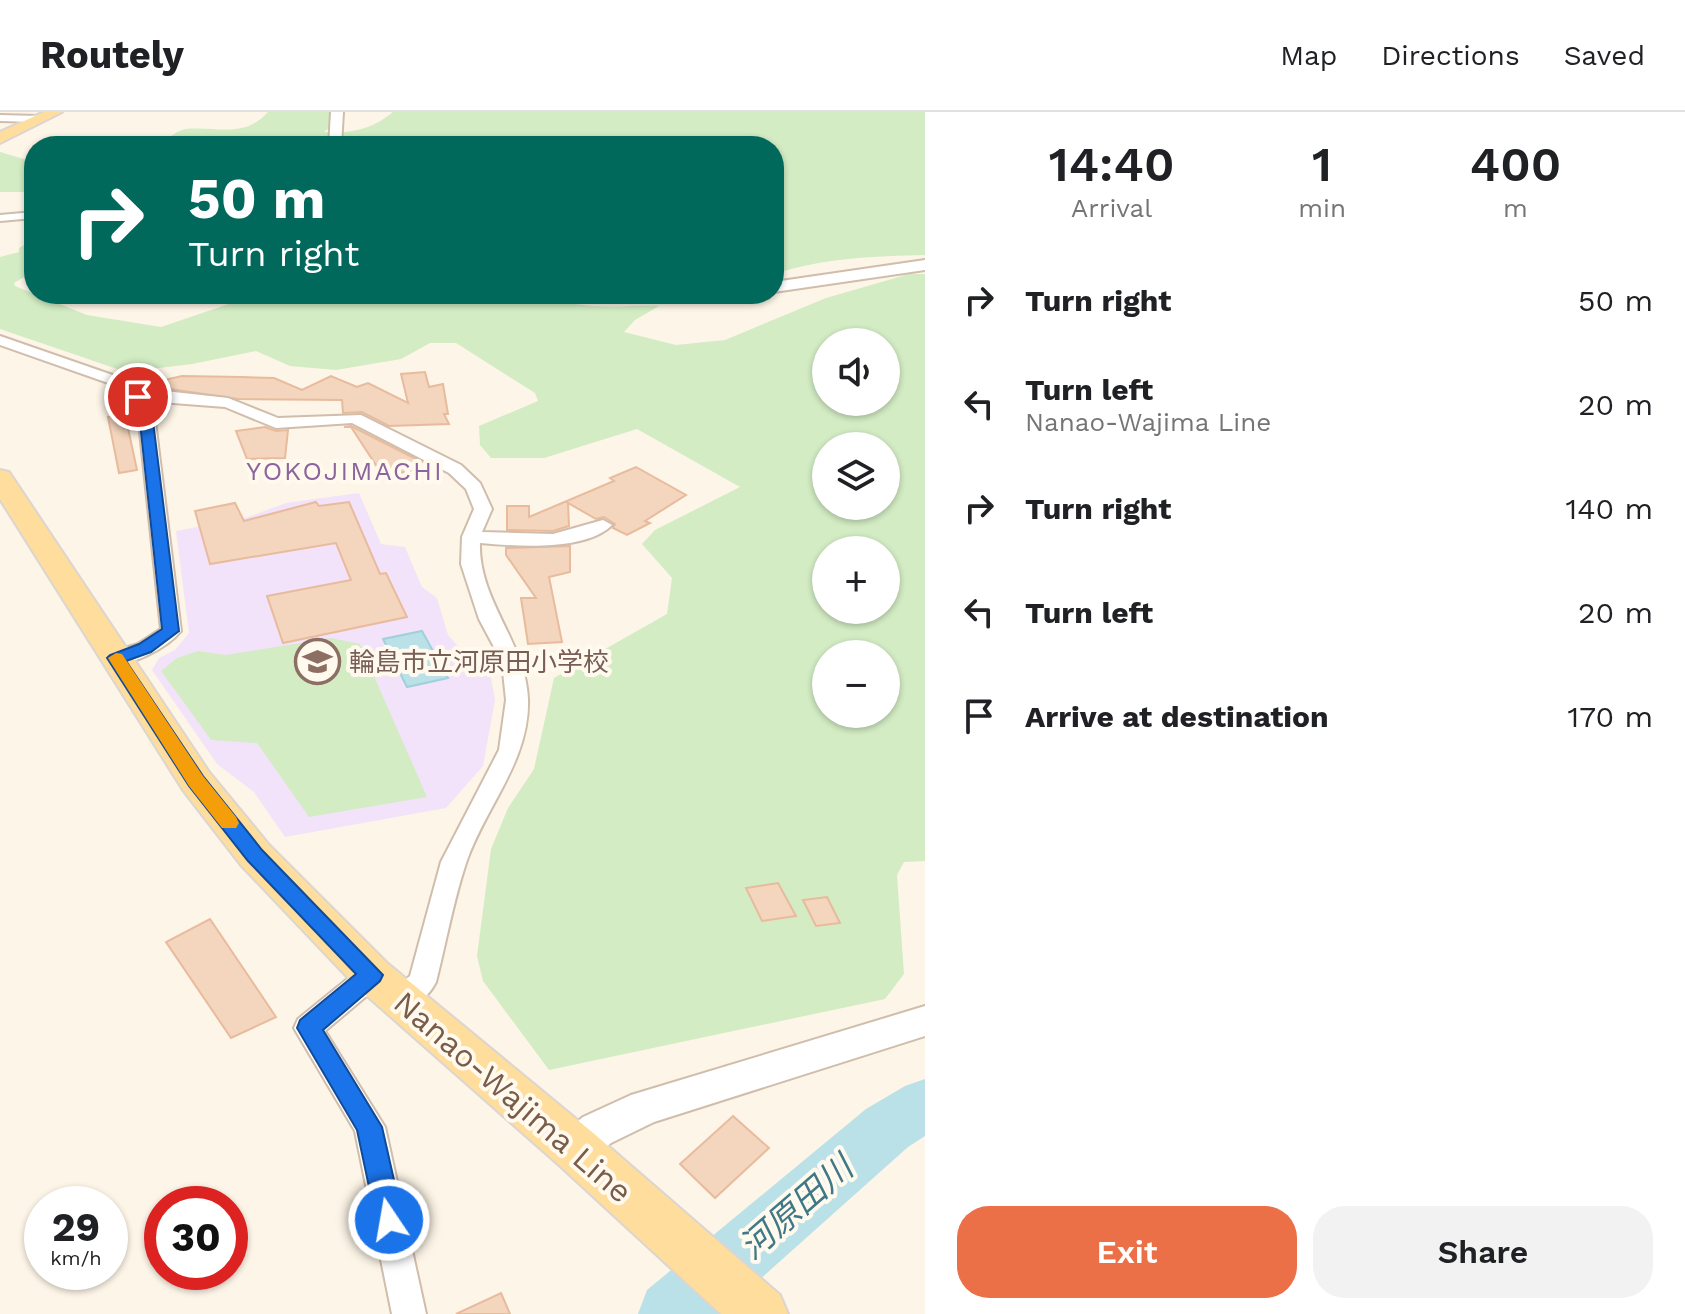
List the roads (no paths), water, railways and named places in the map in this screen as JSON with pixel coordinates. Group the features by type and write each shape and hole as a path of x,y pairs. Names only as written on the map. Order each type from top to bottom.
{"main road":[{"path":"0,138 55,112"},
{"name":"Nanao-Wajima Line","path":"0,478 196,781 255,855 386,987 575,1148 761,1314"}],"street":[{"path":"336,136 337,112"},
{"path":"0,118 38,119"},
{"path":"0,218 24,216"},
{"path":"784,286 925,265"},
{"path":"0,340 119,382 138,397 146,413 171,631 145,648 116,658"},
{"path":"138,397 156,395 228,403 276,423 355,418 455,469 474,487 483,509 471,537 470,564 489,619 512,662 517,700 510,750 454,862 422,982 386,987 308,1028 370,1127 409,1314"},
{"path":"471,537 551,542 603,525"},
{"path":"575,1148 597,1130 645,1107 925,1021"}],"water":[{"path":"422,631 448,678 407,687 383,639"}],"waterway":[{"name":"河原田川","path":"671,1314 887,1128 925,1105"}],"place":[{"name":"輪島市立河原田小学校","path":"318,662"}],"district":[{"name":"YOKOJIMACHI","path":"345,471"}]}
